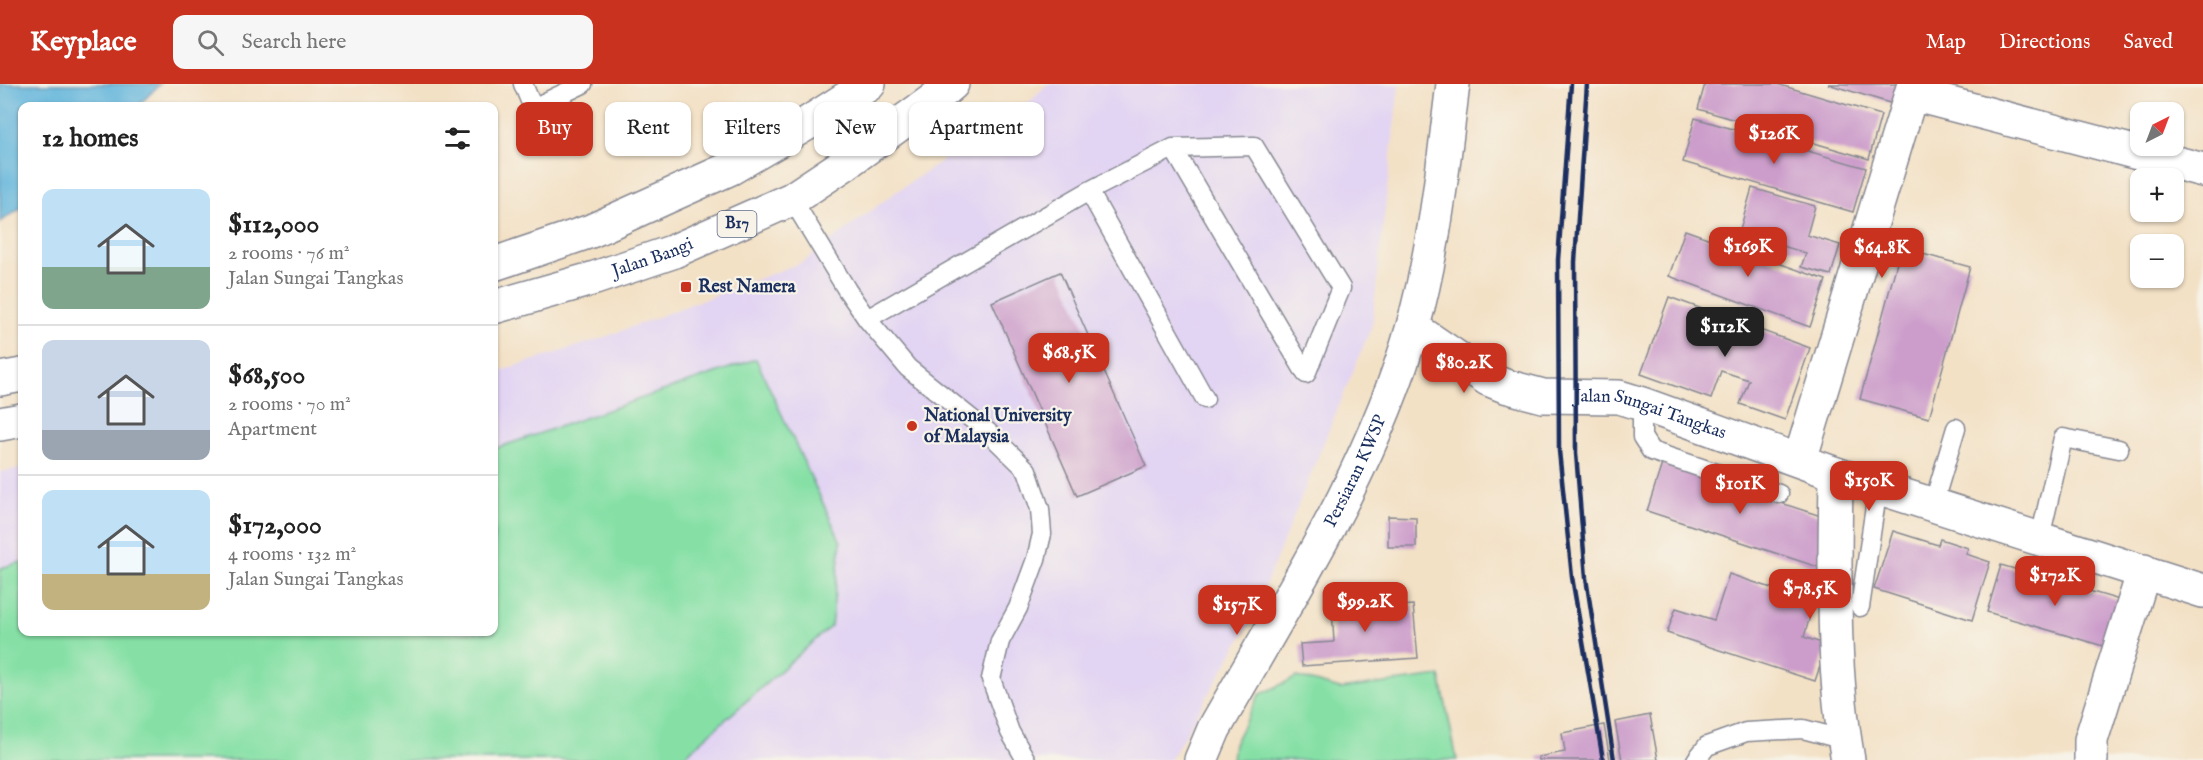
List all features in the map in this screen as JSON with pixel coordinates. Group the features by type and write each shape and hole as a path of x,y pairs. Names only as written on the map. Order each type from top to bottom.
{"street":[{"path":"498,263 591,231 731,168 869,84"},
{"name":"Jalan Bangi","path":"498,306 672,252 792,199 846,163 952,84"},
{"name":"Persiaran KWSP","path":"1201,760 1214,729 1324,537 1379,424 1413,327 1427,270 1453,84"},
{"path":"1800,460 1913,89 2203,170"},
{"name":"Jalan Sungai Tangkas","path":"1413,327 1488,379 1505,386 1543,396 1619,397 1836,474 2203,591"},
{"path":"0,379 18,376"},
{"path":"0,424 18,421"},
{"path":"1836,474 1835,612 1839,704 1846,750"},
{"path":"2091,760 2091,740 2144,571"}],"lane":[{"path":"523,84 533,108 583,84"},
{"path":"867,319 1089,191 1173,148 1254,147 1341,288 1306,374 1173,148"},
{"path":"1089,191 1205,399"},
{"path":"792,199 867,319 908,368 988,432 1027,470 1040,508 1042,534 1036,559 1018,608 1000,641 991,679 1010,732 1026,760"},
{"path":"1642,404 1642,437 1651,451 1779,494"},
{"path":"1932,505 1956,428"},
{"path":"2040,538 2064,438 2119,449"},
{"path":"1860,607 1878,487"},
{"path":"1696,760 1707,746 1746,732 1803,729 1846,750"}],"shaded area":[{"name":"National University of Malaysia","path":"1047,84 1399,84 1372,325 1249,625 1170,760 0,760 0,472 18,469 18,636 498,636 498,372 600,339 803,262 896,192 949,156 1044,156 1044,102 1029,102"}],"green space":[{"path":"756,359 841,542 831,626 680,760 0,760 0,568 18,563 18,636 498,636 498,448"},
{"path":"1440,676 1457,760 1232,760 1234,744 1259,695 1297,677 1340,689"}],"water":[{"path":"0,84 160,84 142,102 18,102 18,210 0,222"}],"building":[{"path":"1705,84 1777,84 1881,115 1869,159 1698,109"},
{"path":"1828,84 1899,84 1893,104"},
{"path":"1695,118 1866,168 1853,212 1683,162"},
{"path":"1752,188 1815,206 1807,235 1840,245 1831,275 1801,267 1806,253 1739,233"},
{"path":"1685,230 1826,280 1810,327 1669,276"},
{"path":"1901,248 1970,267 1929,418 1860,399"},
{"path":"1060,272 1146,466 1077,496 992,302"},
{"path":"1669,297 1810,348 1785,420 1740,404 1749,380 1721,371 1711,399 1641,374"},
{"path":"1662,464 1833,520 1818,567 1647,511"},
{"path":"1388,516 1416,517 1416,547 1388,547"},
{"path":"1893,531 1938,545 1940,539 1968,548 1966,554 1990,562 1972,620 1874,589"},
{"path":"2001,565 2123,601 2110,648 1987,612"},
{"path":"1729,574 1814,602 1804,637 1827,645 1815,681 1667,633 1676,608 1714,620"},
{"path":"1368,591 1369,608 1413,605 1418,658 1302,666 1300,644 1334,642 1331,593"},
{"path":"1650,715 1658,760 1622,760 1615,722"},
{"path":"1604,725 1610,760 1539,760 1538,757 1565,752 1562,733"}],"railway":[{"path":"1571,84 1558,260 1559,451 1572,577 1603,760"},
{"path":"1587,84 1575,262 1576,453 1586,578 1614,760"}],"place":[{"name":"Rest Namera","path":"686,287"},
{"name":"National University of Malaysia","path":"912,426"}]}
